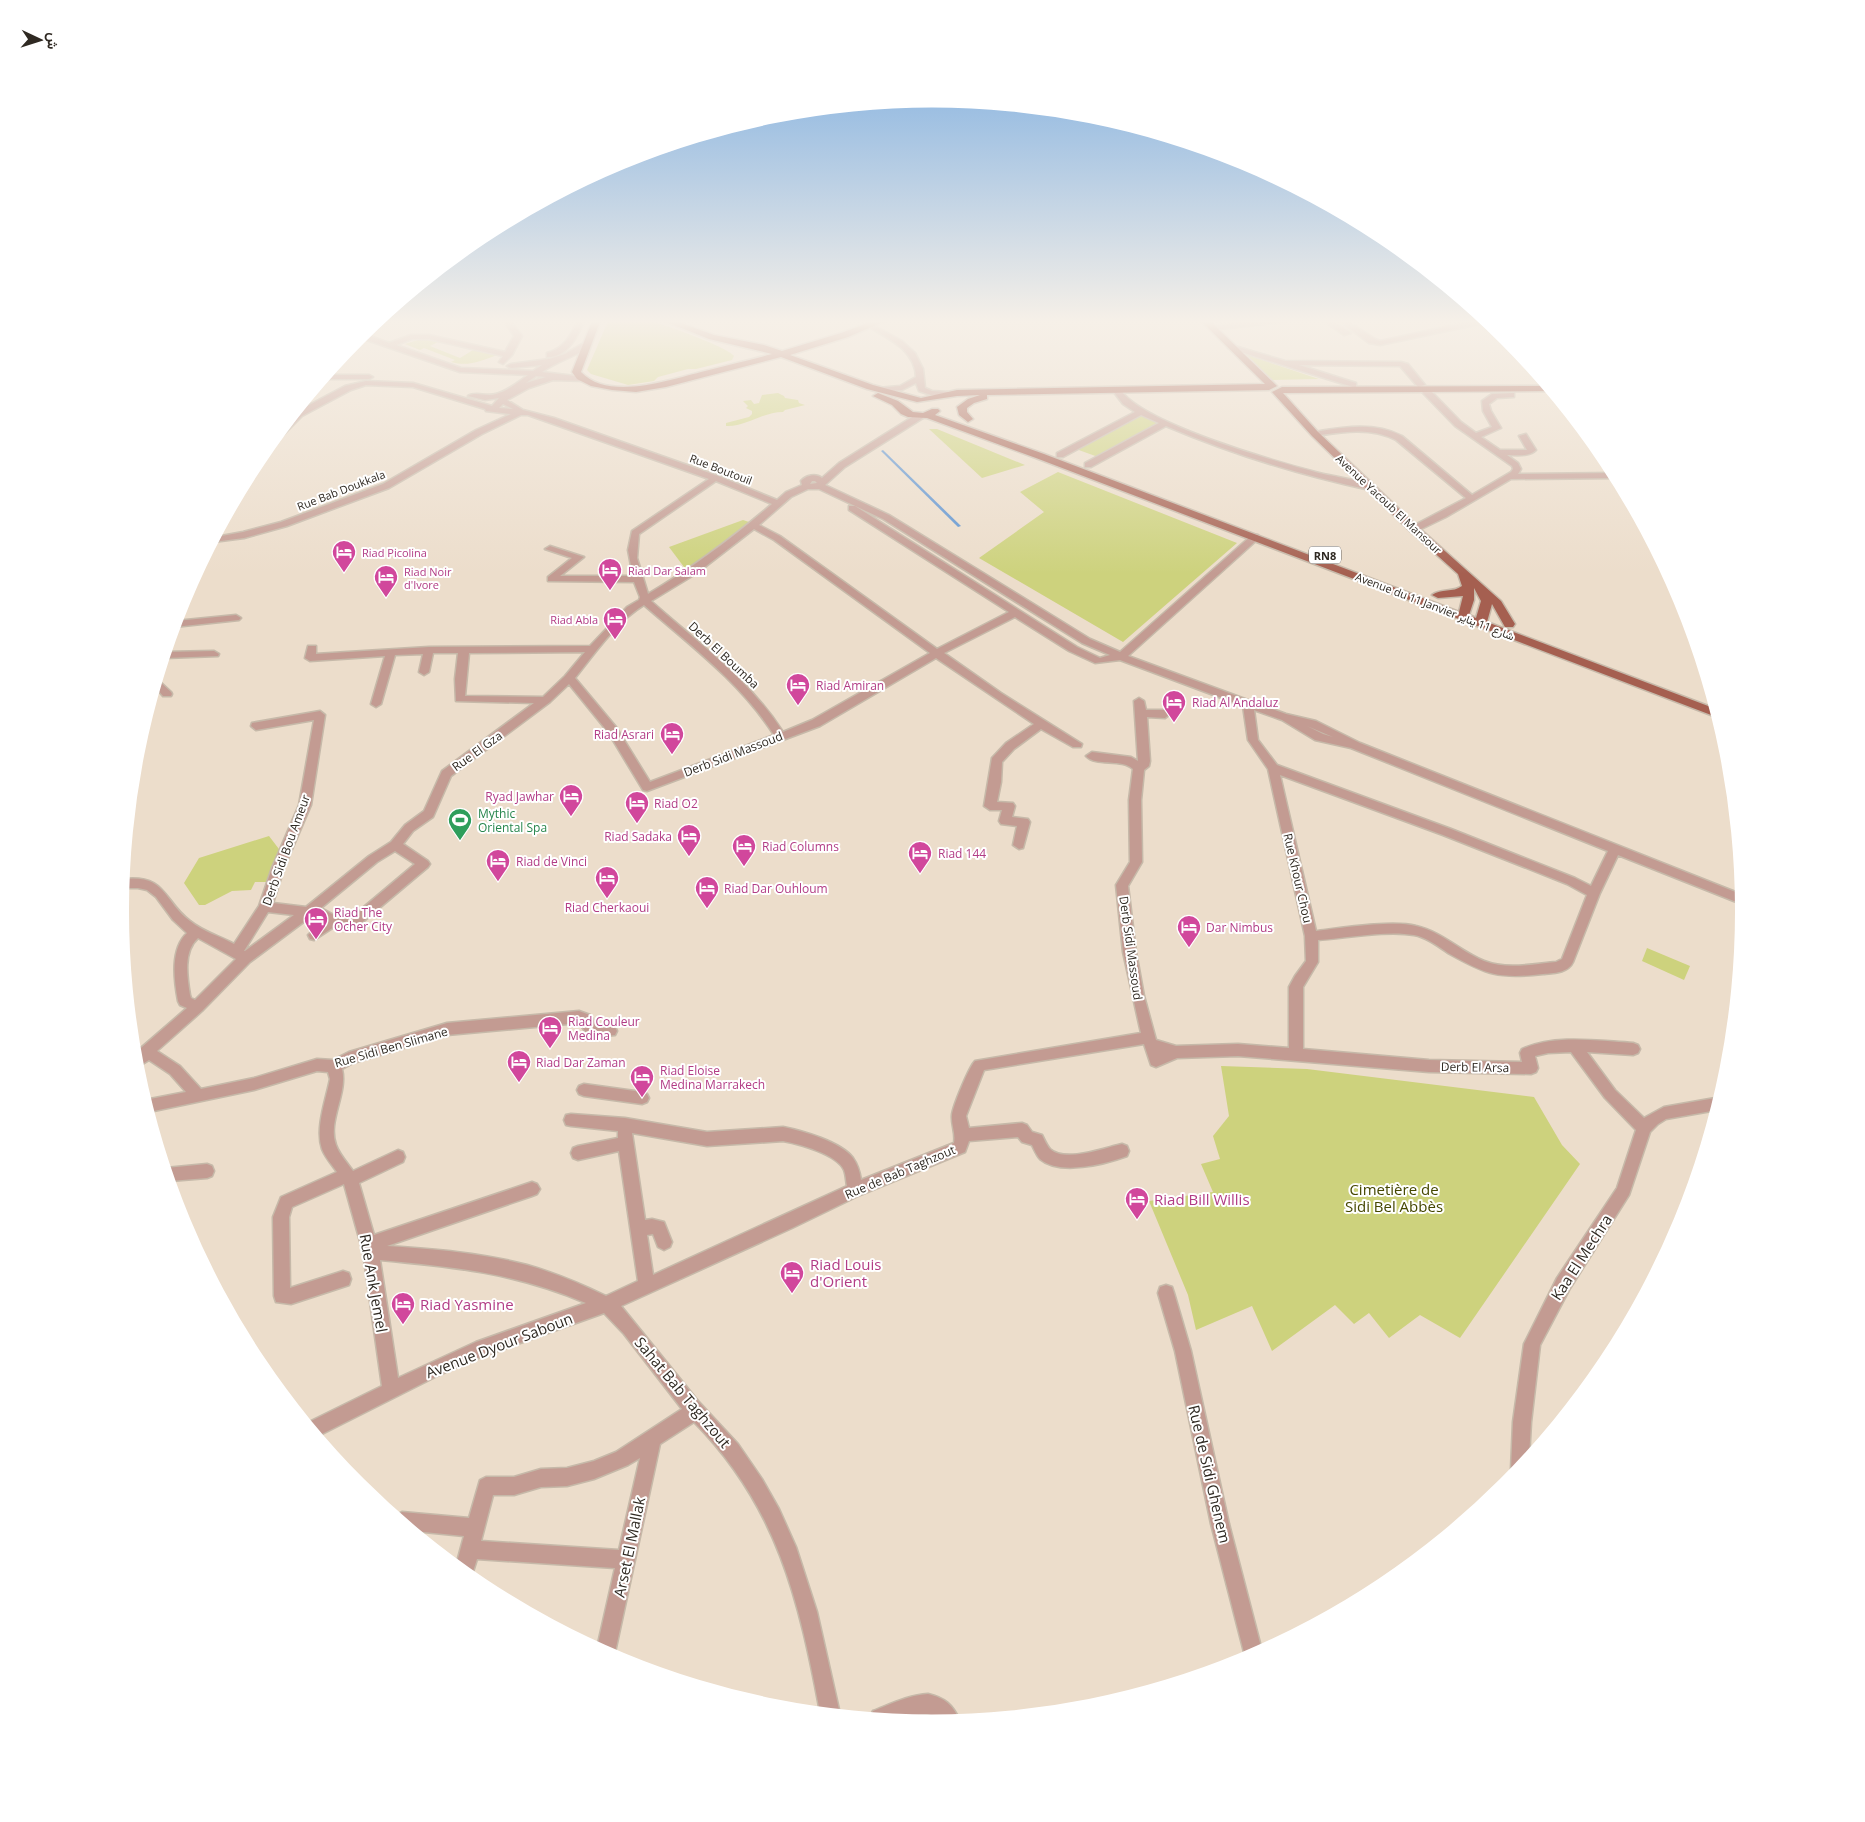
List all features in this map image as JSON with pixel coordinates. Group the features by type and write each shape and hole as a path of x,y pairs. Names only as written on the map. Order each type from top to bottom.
{"main road":[{"name":"RN8","path":"895,404 905,412 923,416"},
{"path":"903,404 902,406 905,412"},
{"path":"923,416 934,412 937,407 945,404"},
{"path":"966,404 962,407 962,412 968,419"},
{"name":"Avenue Yacoub El Mansour","path":"1288,404 1315,434 1414,529 1461,571 1473,586 1497,602 1509,624"},
{"name":"Avenue du 11 Janvier شارع 11 يناير","path":"937,407 1438,596 1466,612"},
{"name":"Avenue du 11 Janvier شارع 11 يناير","path":"923,416 1040,456 1255,538 1483,618 1711,712"},
{"path":"1438,596 1459,594 1473,586"},
{"path":"1466,612 1473,586"},
{"path":"1473,586 1486,598 1483,618"},
{"name":"Avenue du 11 Janvier شارع 11 يناير","path":"1483,618 1509,624 1708,700"}],"street":[{"name":"Rue Boutouil","path":"303,412 318,404"},
{"name":"Rue Boutouil","path":"475,404 489,408 533,414 715,478 776,503"},
{"path":"489,408 497,407 499,404"},
{"path":"510,404 517,408 517,412"},
{"path":"1128,404 1166,423 1226,448 1321,476 1370,487"},
{"path":"1414,529 1443,515 1514,474 1517,469 1458,424 1439,404"},
{"path":"1474,437 1497,428 1487,411 1485,404"},
{"name":"Rue Bab Doukkala","path":"221,539 244,535 284,524 386,486 517,412"},
{"path":"899,428 905,412"},
{"path":"1060,455 1142,412"},
{"path":"814,484 899,428 923,416"},
{"path":"1088,465 1166,423"},
{"path":"1315,434 1348,430 1386,431 1399,438 1471,498"},
{"path":"1497,453 1529,452 1532,450 1523,436"},
{"path":"814,484 842,465"},
{"path":"1506,477 1608,476"},
{"path":"644,599 636,579 633,559 634,533 715,478"},
{"path":"814,484 991,596 1030,623 1094,661 1111,660 1122,656 1255,538"},
{"path":"814,484 886,517 1086,641 1132,662 1284,717 1319,738 1344,745 1356,746 1735,897"},
{"name":"Rue El Gza","path":"241,955 310,911 373,859 394,845 409,828 429,814 446,774 546,700 568,678 620,618 644,599 694,571 754,525 774,508 776,503 789,494 814,484"},
{"path":"754,525 777,538 937,653 1040,724 1077,744"},
{"path":"218,546 244,535"},
{"path":"550,549 579,557 552,579 636,579"},
{"path":"991,596 1002,589"},
{"name":"Derb El Boumba","path":"644,599 745,689 764,711 780,736"},
{"name":"Derb Sidi Massoud","path":"568,678 587,698 622,743 634,761 647,788 816,723 937,653 1015,613"},
{"path":"1030,623 1044,616"},
{"path":"183,623 236,618"},
{"path":"1073,649 1086,641"},
{"path":"312,648 310,658 464,649 592,650"},
{"path":"464,649 460,679 460,698 462,700 546,700"},
{"path":"424,672 429,650"},
{"path":"376,704 391,653"},
{"path":"171,655 214,654"},
{"path":"161,687 167,694"},
{"path":"1138,701 1141,713 1165,714"},
{"name":"Rue Khour Chou","path":"1248,704 1254,740 1273,768 1311,936 1313,957 1311,964 1296,986 1296,1056"},
{"name":"Derb Sidi Massoud","path":"1141,713 1144,765 1139,768 1136,800 1136,862 1132,873 1122,885 1138,999 1149,1041 1156,1061 1176,1052"},
{"name":"Derb Sidi Bou Ameur","path":"241,955 265,907 281,860 306,799 320,715 256,726"},
{"path":"1019,845 1024,822 1006,822 1009,806 990,806 995,782 996,761 1010,746 1040,724"},
{"path":"1092,756 1131,761 1139,768"},
{"path":"1273,768 1447,832 1570,881 1594,893"},
{"path":"265,907 310,911 332,921 345,924 355,922 424,864 394,845"},
{"path":"1311,936 1384,930 1414,930 1429,935 1480,965 1494,969 1511,972 1559,966 1567,962 1594,893 1614,849"},
{"path":"130,884 145,883 154,888 164,896 177,918 198,932 241,955 197,1007 142,1056"},
{"path":"314,935 332,921"},
{"path":"197,1007 186,1001 182,988 182,965 188,940 198,932"},
{"name":"Rue Sidi Ben Slimane","path":"153,1105 254,1084 317,1065 334,1066 359,1055 434,1033 461,1028 578,1017 584,1019 593,1030 610,1031"},
{"path":"1149,1041 1176,1052 1238,1050 1296,1056"},
{"name":"Rue de Bab Taghzout","path":"606,1304 787,1223 855,1190 960,1148 963,1135 958,1116 976,1069 980,1065 1149,1041"},
{"path":"1575,1046 1610,1094 1644,1128 1664,1113 1712,1104"},
{"name":"Derb El Arsa","path":"1296,1056 1429,1066 1531,1068 1527,1057 1529,1051 1536,1048 1575,1046 1634,1049"},
{"path":"146,1052 162,1058 178,1072 198,1096"},
{"name":"Rue Ank Jemel","path":"334,1066 337,1079 327,1130 329,1148 348,1178 370,1248 391,1390"},
{"path":"584,1090 642,1098"},
{"path":"571,1120 625,1125 707,1138 783,1134 796,1136 844,1159 851,1170 855,1190"},
{"path":"625,1125 625,1143 640,1229 647,1285"},
{"name":"Kaa El Mechra","path":"1520,1458 1522,1422 1532,1344 1563,1284 1624,1190 1644,1128"},
{"path":"963,1135 1022,1130 1028,1138 1037,1140 1045,1154 1064,1162 1079,1161 1122,1151"},
{"path":"578,1153 625,1143"},
{"path":"343,1280 291,1296 282,1296 280,1217 283,1205 292,1198 348,1178 398,1157"},
{"path":"174,1174 207,1171"},
{"path":"370,1248 532,1189"},
{"path":"640,1229 652,1226 659,1227 664,1242"},
{"name":"Sahat Bab Taghzout","path":"370,1248 500,1265 531,1273 562,1284 606,1304 624,1322 696,1411 736,1455 772,1515 791,1554 816,1637 829,1708"},
{"name":"Rue de Sidi Ghenem","path":"1166,1293 1183,1351 1220,1524 1252,1648"},
{"name":"Avenue Dyour Saboun","path":"317,1427 476,1350 606,1304"},
{"path":"466,1565 486,1486 514,1486 541,1478 586,1472 622,1459 696,1411"},
{"name":"Arset El Mallak","path":"608,1645 652,1441"},
{"path":"415,1525 476,1528"},
{"path":"471,1549 626,1560"},
{"path":"895,1713 923,1704 932,1704 941,1707 945,1714"}],"green space":[{"path":"746,404 805,405 783,412 768,414 733,426 726,426 726,423 749,417 752,411 746,408 748,406"},
{"path":"1142,415 1160,423 1098,457 1076,449"},
{"path":"929,429 937,429 1025,465 982,478"},
{"path":"1058,472 1237,543 1123,642 979,558 1044,512 1020,492"},
{"path":"743,520 752,523 687,571 669,547"},
{"path":"269,836 282,853 266,882 255,882 251,890 232,891 205,905 199,905 184,883 199,858"},
{"path":"1647,948 1690,966 1684,980 1642,961"},
{"name":"Cimetière de Sidi Bel Abbès","path":"1221,1066 1307,1069 1534,1097 1562,1145 1580,1164 1460,1338 1420,1315 1389,1338 1369,1313 1354,1324 1335,1305 1272,1351 1252,1306 1196,1330 1188,1295 1149,1201 1213,1192 1201,1164 1220,1159 1213,1136 1229,1116"}],"water":[{"path":"883,450 961,526 958,527 881,451"}],"place":[{"name":"Riad Picolina","path":"344,573"},
{"name":"Riad Dar Salam","path":"610,591"},
{"name":"Riad Noir d'Ivore","path":"386,598"},
{"name":"Riad Abla","path":"615,640"},
{"name":"Riad Amiran","path":"798,706"},
{"name":"Riad Al Andaluz","path":"1174,723"},
{"name":"Riad Asrari","path":"672,755"},
{"name":"Ryad Jawhar","path":"571,817"},
{"name":"Riad O2","path":"637,824"},
{"name":"Mythic Oriental Spa","path":"460,841"},
{"name":"Riad Sadaka","path":"689,857"},
{"name":"Riad Columns","path":"744,867"},
{"name":"Riad 144","path":"920,874"},
{"name":"Riad de Vinci","path":"498,882"},
{"name":"Riad Cherkaoui","path":"607,899"},
{"name":"Riad Dar Ouhloum","path":"707,909"},
{"name":"Riad The Ocher City","path":"316,940"},
{"name":"Dar Nimbus","path":"1189,948"},
{"name":"Riad Couleur Medina","path":"550,1049"},
{"name":"Riad Dar Zaman","path":"519,1083"},
{"name":"Riad Eloise Medina Marrakech","path":"642,1098"},
{"name":"Riad Bill Willis","path":"1137,1220"},
{"name":"Riad Louis d'Orient","path":"792,1294"},
{"name":"Riad Yasmine","path":"403,1325"}]}
